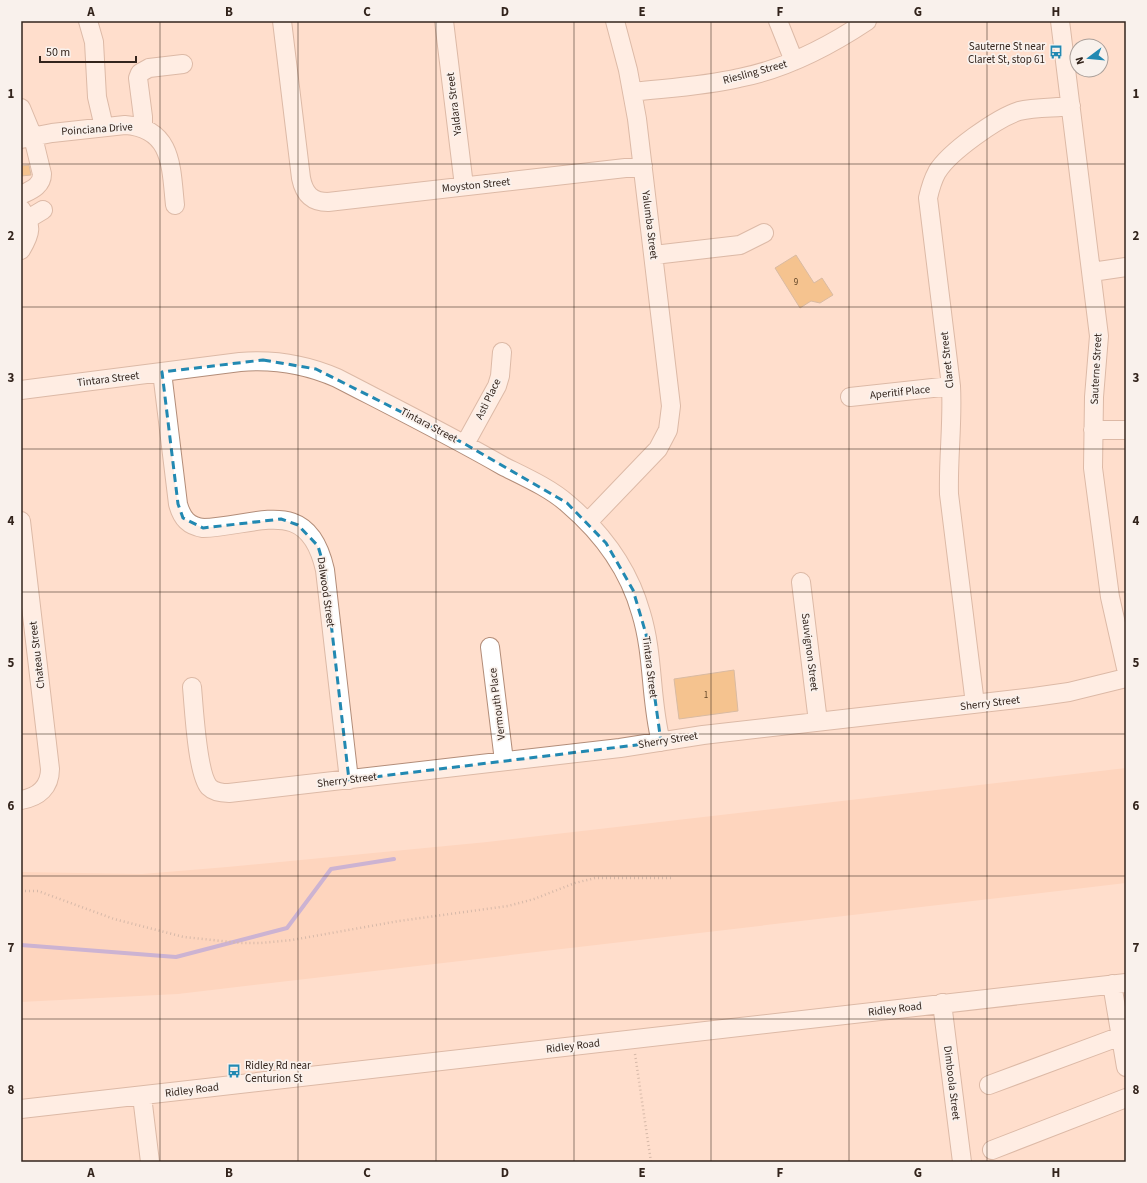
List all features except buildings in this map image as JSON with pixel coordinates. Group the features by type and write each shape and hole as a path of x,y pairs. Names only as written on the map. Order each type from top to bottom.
{"street":[{"path":"88,21 94,42 97,97 104,127"},
{"name":"Moyston Street","path":"282,21 301,178 306,203 315,201 328,202 643,166"},
{"name":"Yaldara Street","path":"444,21 464,186"},
{"name":"Yalumba Street","path":"588,522 652,457 673,432 670,388 633,92 615,21"},
{"path":"778,21 794,61"},
{"name":"Riesling Street","path":"633,92 740,78 794,61 841,38 867,21"},
{"name":"Sauterne Street","path":"1060,21 1099,336 1093,430 1093,468 1105,568 1126,668"},
{"path":"142,128 143,117 138,78 140,73 149,68 183,64"},
{"name":"Claret Street","path":"975,704 949,494 952,409 951,386 928,198 931,184 945,162 991,124 1001,118 1022,111 1071,106"},
{"path":"21,108 27,138 39,158 42,178 36,188 21,195"},
{"name":"Poinciana Drive","path":"27,138 125,125 142,128 156,136 166,149 171,168 175,206"},
{"path":"21,250 29,233 31,213"},
{"path":"654,255 740,245 764,233"},
{"path":"1092,272 1126,267"},
{"name":"Asti Place","path":"465,444 497,386 500,376 502,352"},
{"name":"Tintara Street","path":"21,390 263,360 286,362 316,369 338,378 465,444 561,499 588,522 606,543 622,567 641,613 646,634 661,742"},
{"name":"Dalwood Street","path":"162,372 178,504 183,518 184,528 204,528 281,519 298,524 313,538 318,546 325,570 349,780"},
{"name":"Aperitif Place","path":"850,398 951,386"},
{"path":"1093,430 1126,430"},
{"name":"Chateau Street","path":"21,521 50,769 51,792 21,800"},
{"name":"Sauvignon Street","path":"801,582 818,722"},
{"name":"Vermouth Place","path":"490,647 504,761"},
{"name":"Sherry Street","path":"192,687 201,766 206,782 207,793 216,791 229,793 349,780 1069,692 1126,678"},
{"path":"1119,984 1121,1036 1126,1067"},
{"name":"Ridley Road","path":"21,1109 1119,984"},
{"name":"Dimboola Street","path":"942,1003 962,1162"},
{"path":"989,1086 1121,1036"},
{"path":"142,1096 150,1162"},
{"path":"992,1150 1126,1098"}],"path":[{"path":"21,891 45,893 114,919 184,937 241,943 261,943 292,940 399,921 508,906 534,900 575,883 595,878 674,878"},
{"path":"635,1054 651,1162"}],"highlighted area":[{"path":"263,360 316,369 465,444 567,503 606,543 633,590 646,634 661,742 349,780 325,570 318,546 298,525 281,519 203,528 183,518 178,504 162,372"}],"shaded area":[{"path":"1126,768 1126,883 178,994 21,1002 21,872 142,874 227,867 487,842"}],"waterway":[{"path":"21,945 176,957 287,928 331,869 394,859"}],"place":[{"name":"Sauterne St near Claret St, stop 61","path":"1056,52"},
{"name":"Ridley Rd near Centurion St","path":"234,1071"}]}
